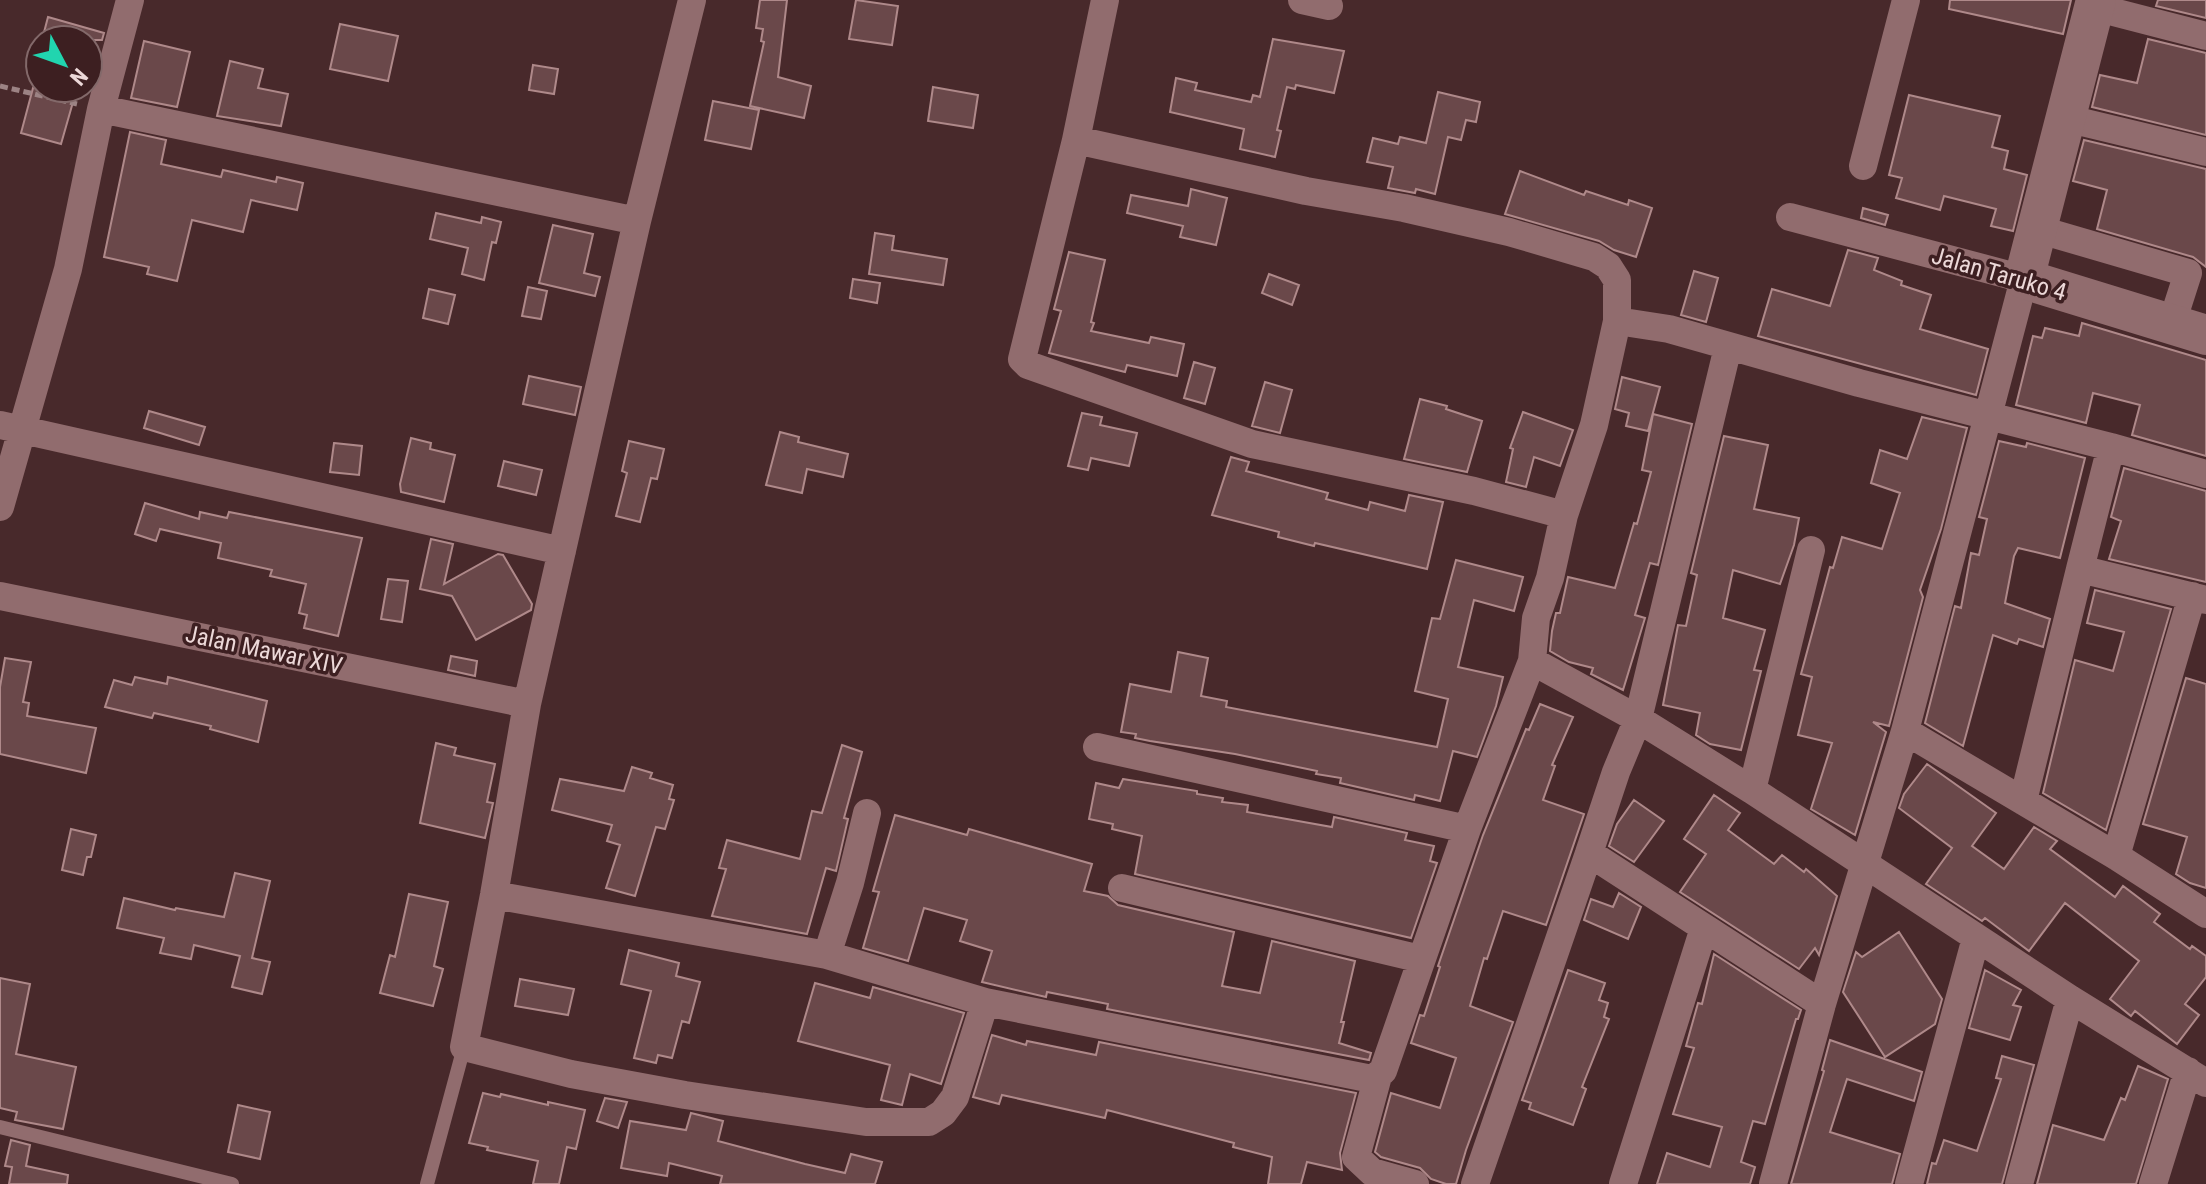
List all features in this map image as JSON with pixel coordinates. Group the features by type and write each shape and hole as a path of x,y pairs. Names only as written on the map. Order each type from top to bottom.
{"street":[{"path":"0,507 11,427 68,269 101,109 130,0"},
{"path":"692,0 637,221 527,704 464,1047 571,1074 685,1095 866,1122 929,1122 943,1113 955,1097 985,1002"},
{"path":"1105,0 1076,140 1021,356 1024,362 1252,444 1474,491 1564,515"},
{"path":"1863,166 1906,0"},
{"path":"1773,1184 1822,1004 1905,731 2095,4 2206,36"},
{"path":"101,109 637,221"},
{"path":"2065,118 2206,152"},
{"path":"494,895 827,955 985,1002 1364,1080 1383,1071 1467,829 1532,661 1533,631 1550,578 1564,515 1594,425 1617,321 1617,280 1608,266 1594,257 1509,232 1076,140"},
{"name":"Jalan Taruko 4","path":"1790,217 2024,279 2189,330"},
{"path":"2037,229 2197,276 2189,330"},
{"path":"1617,321 1669,329 2206,474"},
{"path":"1475,1184 1616,772 1638,719 1728,347"},
{"path":"11,427 562,551"},
{"path":"2023,801 2111,447"},
{"path":"1752,790 1811,550"},
{"path":"2080,569 2199,598 2116,856"},
{"name":"Jalan Mawar XIV","path":"0,596 527,704"},
{"path":"1532,661 1638,719 1752,790 2070,999 2197,1077 2153,1184"},
{"path":"1905,731 2116,856 2206,914"},
{"path":"1097,747 1467,829"},
{"path":"827,955 850,883 867,813"},
{"path":"1589,853 1822,1004"},
{"path":"1122,888 1421,959"},
{"path":"1623,1184 1704,928"},
{"path":"1909,1184 1976,938"},
{"path":"2019,1184 2070,999"},
{"path":"1378,1076 1356,1157 1372,1172 1415,1184"}],"lane":[{"path":"427,1184 464,1047"},
{"path":"0,1127 232,1184"}],"path":[{"path":"0,86 101,109"}],"building":[{"path":"760,0 787,0 778,77 811,86 804,118 750,106 764,42 761,41 763,29 756,28"},
{"path":"856,0 898,6 892,45 849,39"},
{"path":"1950,0 2071,0 2063,34 1949,9"},
{"path":"2158,0 2206,0 2206,18 2156,6"},
{"path":"48,17 72,24 46,24"},
{"path":"340,24 398,36 388,81 330,69"},
{"path":"1273,39 1344,51 1334,93 1296,85 1295,89 1287,87 1277,130 1281,131 1275,157 1240,149 1244,129 1170,112 1176,78 1197,83 1195,90 1251,102 1253,95 1260,97"},
{"path":"2148,39 2206,53 2206,135 2092,107 2100,75 2137,83"},
{"path":"144,41 190,52 177,107 131,98"},
{"path":"230,61 263,69 258,88 288,94 281,126 217,116"},
{"path":"533,65 558,69 554,94 529,90"},
{"path":"933,87 978,95 973,128 928,121"},
{"path":"1438,92 1480,102 1476,122 1466,120 1461,140 1448,137 1435,194 1416,189 1415,193 1388,188 1393,167 1367,162 1373,138 1398,144 1400,137 1426,143"},
{"path":"1909,95 2000,116 1992,147 2008,151 2004,169 2027,175 2013,231 1991,226 1996,209 1944,196 1940,210 1896,198 1902,178 1889,175"},
{"path":"713,101 759,110 751,149 705,140"},
{"path":"29,104 72,104 61,144 21,133"},
{"path":"130,132 166,140 161,164 221,177 223,170 276,182 277,177 303,183 297,210 251,200 243,232 192,220 177,281 147,274 149,267 104,257"},
{"path":"2084,140 2206,169 2206,267 2193,257 2097,229 2107,190 2073,181"},
{"path":"1520,171 1584,195 1586,191 1628,205 1629,200 1652,208 1636,257 1599,241 1505,214"},
{"path":"1191,189 1227,198 1216,245 1180,237 1183,226 1127,213 1131,195 1188,206"},
{"path":"1863,208 1888,215 1885,225 1861,218"},
{"path":"436,213 481,223 482,217 501,222 496,243 492,242 484,280 462,274 468,248 430,239"},
{"path":"553,225 593,234 584,273 600,277 595,296 539,283"},
{"path":"875,233 894,236 892,250 947,259 943,285 869,274"},
{"path":"1848,250 1878,258 1874,270 1902,281 1901,285 1931,295 1920,329 1988,349 1976,395 1758,336 1772,289 1830,306"},
{"path":"1069,252 1105,260 1091,331 1149,343 1151,337 1184,344 1177,376 1127,365 1125,372 1049,353 1061,311 1054,309"},
{"path":"1694,271 1718,278 1706,322 1681,315"},
{"path":"1269,274 1299,285 1292,305 1262,293"},
{"path":"853,279 880,283 877,303 850,298"},
{"path":"528,287 547,291 541,319 522,316"},
{"path":"429,289 455,295 448,324 423,318"},
{"path":"2082,323 2206,360 2206,456 2132,435 2140,405 2093,393 2086,423 2016,405 2033,336 2042,338 2045,328 2079,336"},
{"path":"1194,362 1215,368 1205,404 1184,398"},
{"path":"529,376 581,387 575,415 523,404"},
{"path":"1622,377 1660,387 1648,431 1626,426 1629,413 1615,409"},
{"path":"1265,382 1292,390 1280,433 1252,426"},
{"path":"1420,399 1447,406 1446,409 1482,421 1467,472 1404,459"},
{"path":"149,411 205,427 199,445 144,428"},
{"path":"1523,412 1573,430 1560,466 1534,457 1526,487 1506,482 1513,449 1510,448"},
{"path":"1082,413 1102,417 1100,425 1137,433 1129,466 1091,458 1088,470 1068,466"},
{"path":"1653,414 1692,424 1658,565 1650,563 1635,615 1645,618 1623,690 1591,674 1593,668 1569,662 1550,651 1552,631 1556,613 1560,613 1568,577 1615,588 1651,472 1642,470"},
{"path":"1922,417 1967,428 1941,529 1920,590 1923,597 1889,726 1873,722 1886,732 1855,835 1811,809 1832,743 1798,735 1812,677 1801,674 1830,567 1833,568 1842,537 1882,549 1900,493 1871,483 1880,450 1907,459"},
{"path":"780,432 799,437 798,442 848,454 843,477 807,469 802,493 766,485"},
{"path":"1724,436 1768,445 1754,509 1799,518 1794,545 1780,584 1733,570 1723,618 1765,630 1754,670 1761,671 1741,750 1710,744 1696,735 1700,713 1663,705 1678,625 1686,626 1697,575 1691,573"},
{"path":"411,438 431,443 430,449 455,455 444,502 401,492 400,484"},
{"path":"629,441 664,449 657,479 651,478 640,522 616,516 627,473 622,471"},
{"path":"1999,441 2026,447 2027,443 2085,458 2060,558 2018,548 2014,556 2005,603 2050,619 2043,647 2019,639 2017,644 1993,635 1963,746 1925,723 1955,606 1961,608 1971,553 1979,555 1987,519 1979,517"},
{"path":"334,443 362,446 359,475 330,472"},
{"path":"1231,457 1249,462 1246,471 1328,493 1326,499 1368,510 1370,502 1405,511 1409,495 1443,502 1427,569 1278,537 1279,532 1212,515"},
{"path":"504,461 542,470 536,495 498,486"},
{"path":"2124,468 2206,491 2206,582 2109,559 2121,521 2111,517"},
{"path":"145,503 199,519 200,512 227,518 229,512 362,538 338,636 304,628 307,615 299,613 306,584 270,576 272,570 218,558 221,543 160,529 156,541 135,534"},
{"path":"431,539 453,544 444,584 498,554 503,555 532,604 531,610 476,640 452,596 420,589"},
{"path":"1456,560 1523,577 1514,611 1474,600 1458,667 1503,677 1477,757 1453,751 1440,801 1415,795 1414,800 1340,783 1341,778 1316,774 1317,771 1150,741 1135,738 1136,734 1121,732 1130,684 1171,692 1178,652 1208,658 1201,696 1227,701 1226,707 1437,747 1448,699 1415,691 1432,618 1440,619"},
{"path":"388,579 408,581 402,622 381,619"},
{"path":"2095,590 2171,609 2106,830 2043,793 2075,660 2113,671 2124,632 2087,623"},
{"path":"451,656 477,661 475,676 448,670"},
{"path":"5,658 31,662 23,702 29,703 27,716 96,728 86,773 0,754 0,687"},
{"path":"135,677 167,684 168,677 267,701 258,742 210,729 211,726 154,713 152,718 105,707 114,680 132,685"},
{"path":"2186,678 2206,684 2206,888 2176,874 2187,837 2143,824"},
{"path":"1540,704 1573,717 1552,765 1555,766 1543,800 1584,814 1546,925 1503,911 1487,959 1484,958 1470,1006 1513,1022 1456,1184 1446,1184 1431,1179 1420,1168 1381,1157 1375,1152 1391,1093 1440,1108 1456,1058 1411,1043 1420,1015 1424,1016 1483,835 1526,729 1529,730"},
{"path":"436,743 456,748 454,755 495,764 487,802 493,803 485,838 420,823"},
{"path":"842,745 862,752 844,818 848,819 836,871 826,868 807,934 712,916 726,869 719,868 727,840 800,859 812,811 822,813"},
{"path":"1927,764 1996,813 1972,846 2004,869 2034,827 2057,841 2050,849 2115,897 2123,886 2160,914 2154,922 2190,949 2192,946 2206,956 2206,977 2185,1004 2199,1015 2177,1044 2135,1011 2131,1016 2110,999 2139,961 2065,903 2029,951 1985,918 1982,921 1926,884 1952,848 1899,808 1904,794"},
{"path":"632,767 652,773 650,778 673,785 669,799 674,800 665,829 656,827 635,896 606,888 620,845 607,841 612,825 552,810 560,779 624,791"},
{"path":"1123,779 1197,791 1197,794 1223,798 1222,802 1248,805 1247,812 1332,827 1334,817 1407,833 1405,840 1434,846 1430,861 1437,863 1411,938 1135,874 1142,836 1112,829 1113,824 1089,819 1096,783 1119,788"},
{"path":"1714,795 1740,813 1728,830 1774,864 1782,855 1804,872 1806,869 1837,896 1819,955 1815,948 1799,969 1680,892 1706,854 1684,839"},
{"path":"1634,800 1664,821 1634,862 1609,846 1617,824"},
{"path":"895,815 967,835 969,829 1092,864 1084,891 1108,896 1118,905 1234,932 1222,986 1260,993 1272,941 1355,961 1339,1043 1371,1053 1369,1060 1107,1009 1108,1004 1047,992 1046,997 982,982 992,951 960,941 967,920 924,908 908,961 863,948 879,892 873,891"},
{"path":"71,829 96,835 83,875 62,870"},
{"path":"235,873 270,881 252,958 270,962 262,994 232,987 240,956 194,945 191,959 160,953 164,938 117,928 124,898 224,917"},
{"path":"1619,893 1641,907 1628,939 1584,920 1591,899 1613,907"},
{"path":"409,894 448,902 434,966 443,969 433,1006 380,993 390,955 395,957"},
{"path":"1899,932 1942,999 1935,1024 1885,1057 1843,992 1856,952 1862,957"},
{"path":"629,950 679,963 676,976 700,982 689,1023 682,1021 672,1058 658,1055 656,1063 634,1058 651,991 621,984"},
{"path":"1714,954 1801,1010 1765,1124 1753,1121 1741,1162 1755,1167 1750,1184 1657,1184 1667,1153 1710,1167 1722,1127 1673,1114 1694,1048 1686,1046 1698,1003 1702,1004"},
{"path":"1568,970 1605,983 1599,1000 1608,1003 1604,1017 1609,1019 1582,1087 1586,1089 1573,1125 1529,1109 1531,1103 1522,1100"},
{"path":"1985,970 2021,990 2013,1005 2021,1007 2010,1040 1969,1028"},
{"path":"0,978 30,984 16,1054 76,1067 63,1129 15,1120 17,1112 0,1108"},
{"path":"520,979 574,989 568,1015 515,1006"},
{"path":"815,983 870,998 873,987 964,1013 941,1084 910,1074 902,1105 881,1100 890,1065 798,1041"},
{"path":"992,1035 1026,1045 1027,1041 1096,1055 1099,1042 1356,1093 1340,1153 1342,1170 1307,1162 1301,1184 1268,1184 1272,1157 1233,1147 1234,1143 1107,1110 1105,1118 1002,1095 999,1104 973,1097"},
{"path":"1830,1040 1922,1072 1914,1101 1847,1079 1830,1132 1900,1154 1892,1184 1791,1184"},
{"path":"2002,1056 2034,1065 2002,1184 1927,1184 1932,1163 1936,1164 1944,1140 1977,1151 2001,1079 1996,1078"},
{"path":"2138,1066 2168,1079 2136,1184 2037,1184 2053,1125 2104,1140"},
{"path":"483,1093 585,1110 576,1149 567,1147 559,1184 533,1184 538,1161 469,1143"},
{"path":"605,1098 627,1102 618,1128 597,1121"},
{"path":"238,1105 270,1112 260,1159 228,1152"},
{"path":"691,1113 723,1121 718,1141 805,1164 845,1173 851,1154 882,1162 875,1184 720,1184 722,1176 669,1163 667,1176 621,1168 630,1121 686,1130"},
{"path":"11,1140 30,1145 26,1166 68,1175 67,1184 9,1184 12,1167 5,1166"}]}
